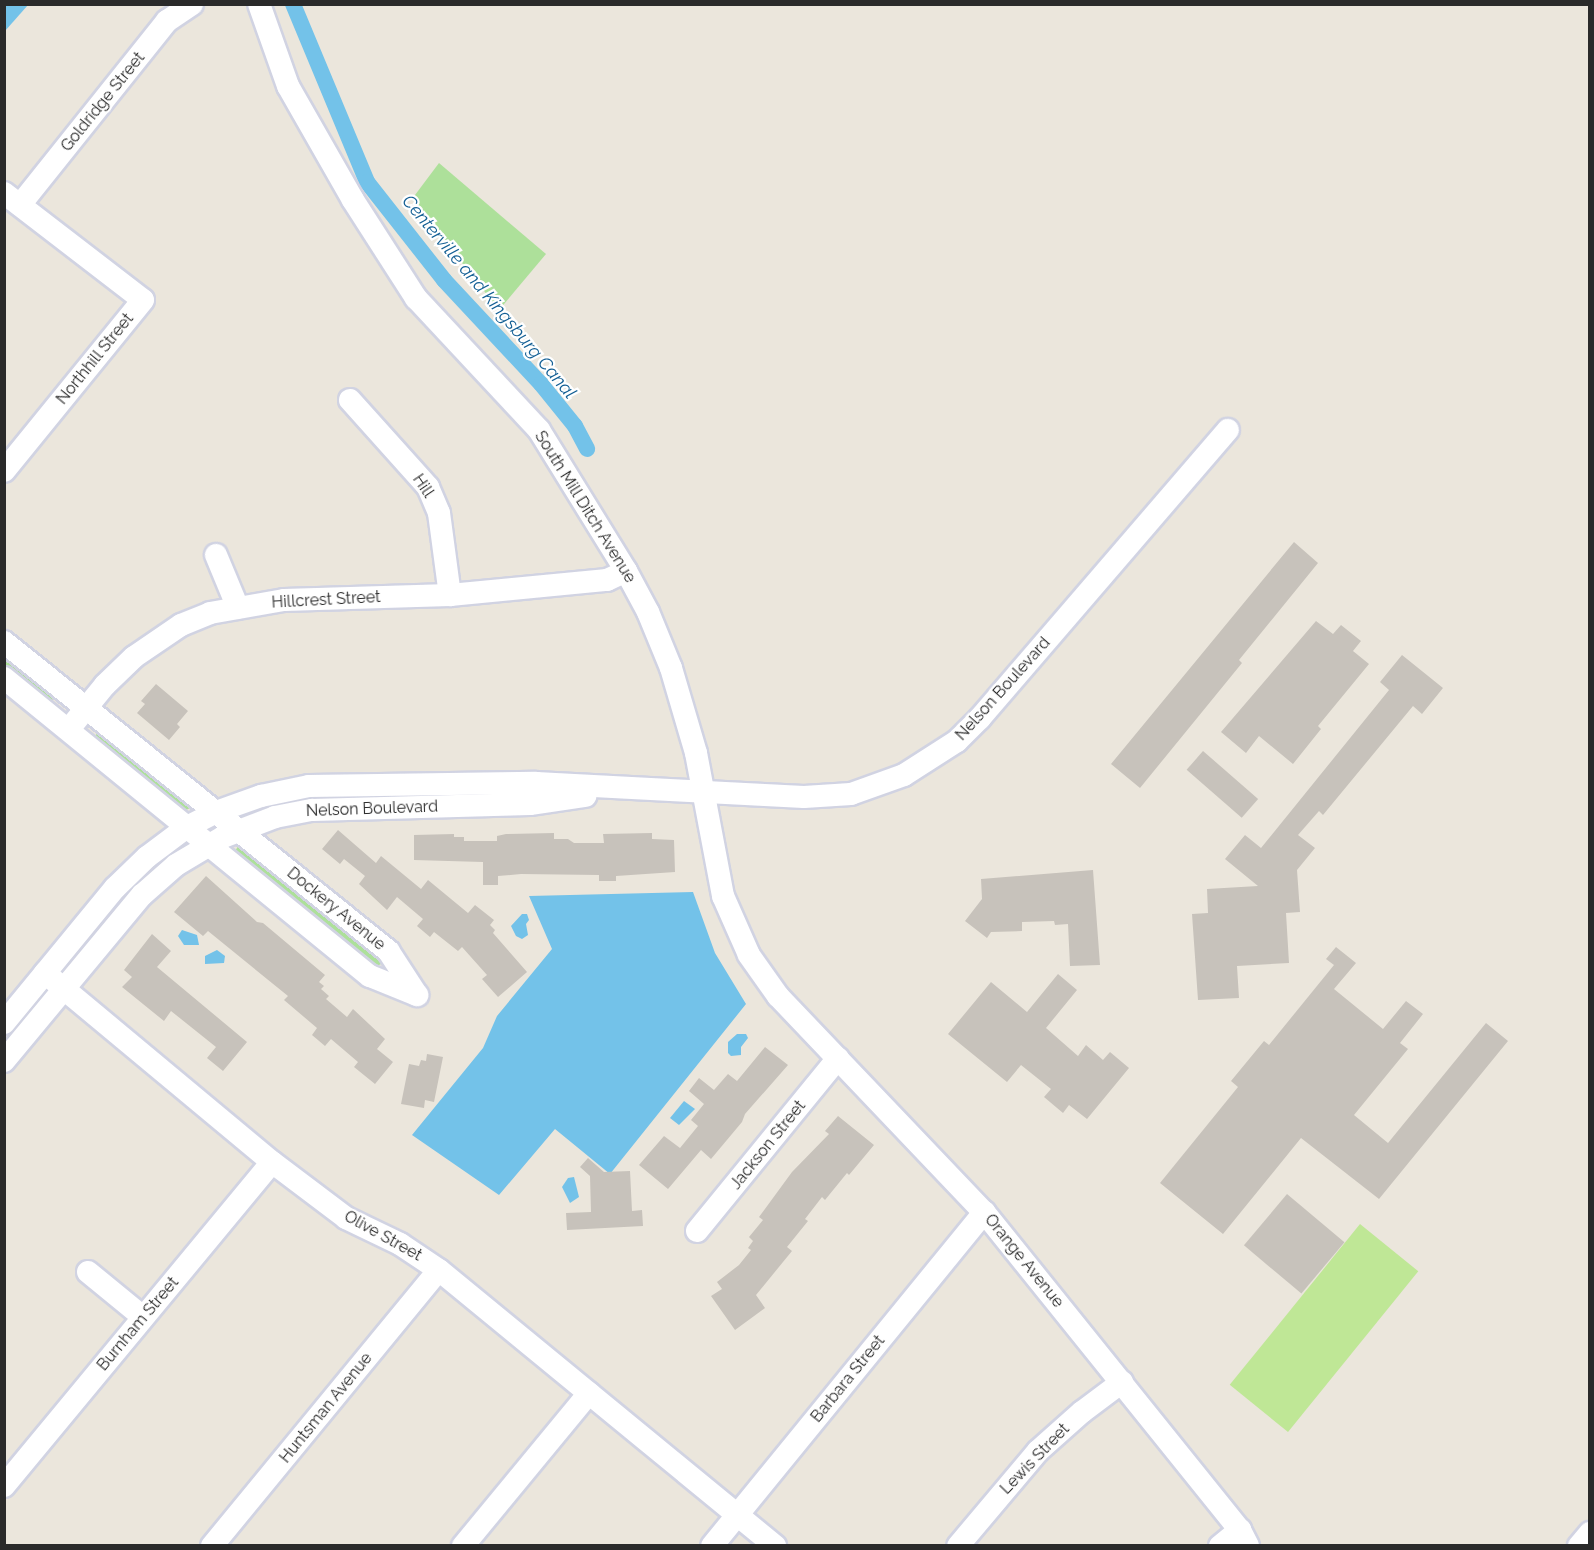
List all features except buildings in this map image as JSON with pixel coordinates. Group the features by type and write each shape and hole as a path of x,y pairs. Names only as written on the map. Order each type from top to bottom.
{"street":[{"name":"Goldridge Street","path":"12,199 167,21 192,4"},
{"name":"South Mill Ditch Avenue","path":"259,4 288,86 353,200 416,298 539,430 648,612 671,668 704,791 715,863 729,912 748,955 778,996"},
{"name":"Northhill Street","path":"4,471 143,300 12,199"},
{"name":"Hill","path":"350,400 428,488 439,513 450,595"},
{"name":"Nelson Boulevard","path":"4,1023 125,877 147,857 187,827 216,812 261,796 309,786 536,783 804,797 851,794 886,783 933,758 957,741 980,718 1228,430"},
{"path":"216,555 238,608"},
{"name":"Hillcrest Street","path":"69,729 127,663 165,634 210,613 284,600 450,595 607,580 626,572"},
{"name":"Dockery Avenue","path":"4,642 389,952 417,995 370,976 4,678"},
{"name":"Nelson Boulevard","path":"4,1061 147,891 176,865 207,844 275,817 312,810 530,804 625,789"},
{"name":"Olive Street","path":"45,973 272,1162 346,1218 400,1244 439,1270 775,1545"},
{"name":"Orange Avenue","path":"778,996 984,1212 1122,1382 1244,1538"},
{"name":"Jackson Street","path":"698,1232 838,1058"},
{"name":"Burnham Street","path":"7,1479 272,1162"},
{"name":"Barbara Street","path":"712,1545 984,1212"},
{"name":"Huntsman Avenue","path":"212,1545 439,1270"},
{"path":"88,1272 143,1317"},
{"name":"Lewis Street","path":"958,1545 1052,1437 1122,1382"},
{"path":"462,1545 589,1393"},
{"path":"1579,1545 1590,1533"},
{"path":"1220,1545 1244,1538"}],"green space":[{"path":"439,163 546,254 499,310 412,199"},
{"path":"4,650 58,693 48,705 5,670"},
{"path":"99,730 191,804 190,808 182,812 93,740"},
{"path":"183,843 184,848 103,925 110,908 129,883"},
{"path":"239,845 382,959 381,964 373,968 233,854"},
{"path":"1360,1224 1418,1271 1288,1432 1230,1385"}],"water":[{"path":"4,5 28,5 5,31"},
{"path":"693,892 715,953 746,1004 610,1174 555,1129 499,1195 412,1135 483,1048 497,1016 552,949 529,896"},
{"path":"522,914 527,914 529,920 526,924 528,935 522,939 516,936 511,926"},
{"path":"182,930 197,935 199,945 184,945 178,936"},
{"path":"217,950 225,956 224,963 205,964 205,956"},
{"path":"737,1034 746,1034 748,1038 741,1047 741,1055 731,1056 728,1053 728,1042"},
{"path":"684,1101 695,1109 679,1125 670,1118"},
{"path":"574,1177 579,1197 570,1203 562,1187 568,1178"}],"waterway":[{"name":"Centerville and Kingsburg Canal","path":"293,4 367,182 444,280 541,384 575,426 587,449"}]}
